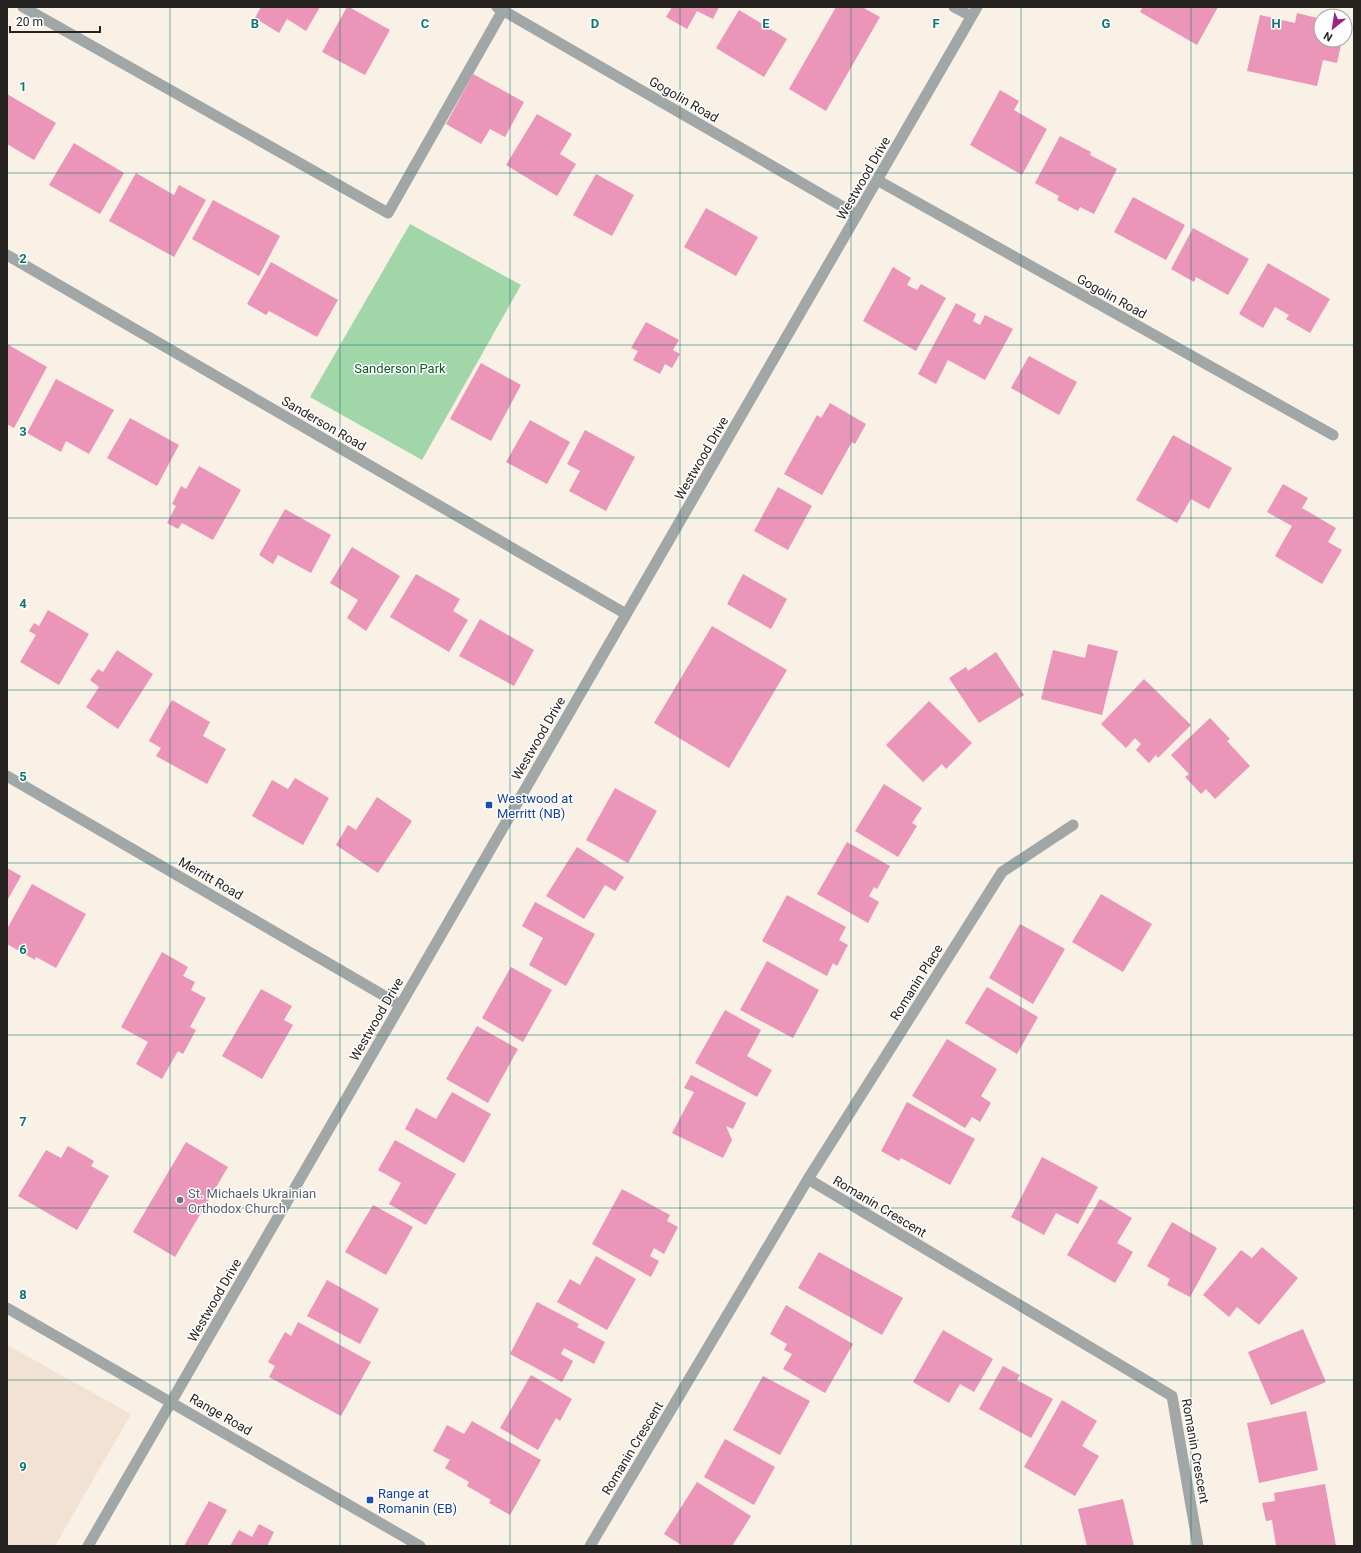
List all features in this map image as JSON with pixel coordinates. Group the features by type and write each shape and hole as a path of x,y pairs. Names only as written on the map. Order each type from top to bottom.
{"street":[{"path":"23,7 388,213 500,9"},
{"path":"954,7 974,12"},
{"name":"Gogolin Road","path":"500,9 857,215"},
{"name":"Westwood Drive","path":"88,1546 974,12"},
{"name":"Gogolin Road","path":"877,180 1332,435"},
{"name":"Sanderson Road","path":"7,255 626,614"},
{"name":"Merritt Road","path":"7,776 400,1005"},
{"name":"Romanin Place","path":"808,1179 1002,872 1073,825"},
{"name":"Romanin Crescent","path":"590,1546 808,1179 1172,1396 1198,1546"},
{"name":"Range Road","path":"7,1308 420,1546"}],"shaded area":[{"path":"7,1345 131,1414 55,1546 7,1546"}],"green space":[{"name":"Sanderson Park","path":"410,224 521,285 422,460 310,397"}],"building":[{"path":"261,7 320,7 306,31 287,19 279,33 255,18"},
{"path":"347,7 390,30 365,75 322,52"},
{"path":"672,7 719,7 713,19 697,11 687,29 666,17"},
{"path":"836,7 862,7 880,17 826,111 789,89"},
{"path":"1143,7 1218,7 1197,45 1140,12"},
{"path":"739,10 787,39 764,77 716,48"},
{"path":"1297,13 1313,17 1313,48 1340,48 1337,63 1323,60 1317,86 1247,71 1260,15 1295,23"},
{"path":"473,74 524,102 505,137 490,129 481,144 446,124"},
{"path":"1000,90 1019,101 1014,110 1047,129 1022,175 970,145"},
{"path":"7,94 56,123 34,160 7,144"},
{"path":"537,114 572,134 560,154 576,164 557,196 506,165"},
{"path":"1060,136 1091,152 1090,155 1117,169 1094,214 1080,207 1078,211 1057,200 1059,196 1035,183"},
{"path":"74,143 124,173 100,214 49,185"},
{"path":"136,173 174,195 179,185 206,200 174,257 109,221"},
{"path":"596,174 634,195 612,236 573,215"},
{"path":"1133,197 1185,225 1166,260 1114,232"},
{"path":"213,200 280,236 259,276 192,239"},
{"path":"706,208 758,237 736,276 684,247"},
{"path":"1193,228 1249,259 1228,295 1196,277 1194,282 1171,269"},
{"path":"271,262 338,300 317,337 269,311 266,315 247,304"},
{"path":"1268,263 1330,299 1310,333 1286,319 1289,315 1275,307 1263,328 1239,314"},
{"path":"893,267 911,278 907,285 917,290 921,284 946,298 916,351 863,321"},
{"path":"956,303 976,314 973,321 980,325 985,315 1013,329 985,380 948,360 936,384 918,374"},
{"path":"646,322 679,340 673,350 680,354 672,368 665,364 660,374 633,360 638,351 631,348"},
{"path":"7,344 47,367 14,428 7,424"},
{"path":"1029,356 1077,382 1059,415 1011,388"},
{"path":"481,363 521,385 491,441 450,419"},
{"path":"56,379 114,410 89,454 66,441 61,452 27,433"},
{"path":"830,403 866,424 855,444 852,442 822,495 784,474 817,415 821,418"},
{"path":"130,418 179,445 157,486 107,458"},
{"path":"530,420 570,442 547,484 506,462"},
{"path":"585,430 635,457 606,511 569,491 580,471 567,464"},
{"path":"1173,435 1232,468 1209,509 1191,499 1177,523 1136,500"},
{"path":"199,466 241,490 213,540 182,523 178,529 167,523 176,506 172,504 181,486 186,489"},
{"path":"1283,484 1308,498 1302,508 1336,528 1328,542 1342,550 1322,584 1275,556 1292,526 1267,512"},
{"path":"778,487 812,506 788,550 754,531"},
{"path":"285,509 331,535 311,573 278,555 273,564 259,555"},
{"path":"352,547 400,576 366,631 347,618 358,600 330,583"},
{"path":"416,574 460,599 453,611 468,620 449,652 390,617"},
{"path":"743,574 787,599 771,629 727,604"},
{"path":"48,610 89,634 59,685 20,662 36,635 29,631 34,623 39,626"},
{"path":"480,619 534,650 514,686 459,656"},
{"path":"712,626 787,670 729,768 654,723"},
{"path":"1088,644 1118,651 1102,715 1041,699 1053,650 1085,658"},
{"path":"117,650 153,674 118,729 86,707 99,687 90,680 98,669 103,672"},
{"path":"996,652 1024,695 979,723 949,678 966,667 968,671"},
{"path":"1144,679 1191,725 1158,758 1156,755 1149,763 1136,750 1141,744 1135,738 1126,748 1101,724"},
{"path":"172,700 210,722 203,736 226,749 207,784 156,756 161,748 149,741"},
{"path":"929,701 972,743 946,769 942,764 923,782 886,745"},
{"path":"1210,718 1230,739 1227,741 1250,766 1215,799 1206,789 1201,794 1185,777 1189,774 1171,755"},
{"path":"295,778 329,798 303,845 252,816 272,780 288,789"},
{"path":"884,784 922,808 912,823 917,826 898,857 855,831"},
{"path":"615,788 657,811 628,863 586,840"},
{"path":"377,797 412,821 378,873 336,845 348,825 356,830"},
{"path":"847,842 890,866 877,889 874,887 869,896 879,902 868,923 817,894"},
{"path":"577,847 624,877 615,891 605,885 584,919 546,896"},
{"path":"7,868 21,876 7,901"},
{"path":"32,884 86,914 56,968 36,957 35,960 7,944 7,929"},
{"path":"1101,894 1152,924 1123,972 1072,942"},
{"path":"787,895 846,927 839,940 848,945 837,966 833,963 827,976 762,941"},
{"path":"535,902 595,934 566,986 529,965 543,938 522,926"},
{"path":"1020,924 1065,949 1033,1004 989,978"},
{"path":"162,952 188,967 183,976 195,982 191,990 206,998 190,1027 196,1030 183,1054 178,1051 162,1079 136,1064 148,1042 121,1027"},
{"path":"767,961 819,990 793,1038 740,1010"},
{"path":"511,967 552,990 523,1042 482,1018"},
{"path":"987,987 1038,1017 1017,1054 965,1023"},
{"path":"261,989 292,1006 284,1020 293,1025 262,1079 222,1056"},
{"path":"725,1010 761,1030 747,1056 772,1070 757,1097 695,1063"},
{"path":"477,1026 518,1049 488,1103 446,1079"},
{"path":"947,1039 997,1069 981,1096 991,1103 980,1122 972,1117 965,1128 912,1096"},
{"path":"691,1075 746,1103 733,1129 726,1126 732,1140 723,1158 672,1133 694,1092 684,1088"},
{"path":"452,1092 491,1114 464,1163 405,1129 416,1108 436,1119"},
{"path":"907,1102 975,1139 950,1185 901,1158 899,1161 881,1151"},
{"path":"395,1140 456,1174 426,1225 389,1204 401,1183 378,1170"},
{"name":"St. Michaels Ukrainian Orthodox Church","path":"186,1142 228,1167 175,1257 133,1232"},
{"path":"68,1146 94,1161 91,1166 109,1176 77,1230 18,1196 46,1150 61,1158"},
{"path":"1042,1157 1098,1187 1078,1224 1056,1213 1044,1235 1011,1217"},
{"path":"622,1189 670,1215 667,1221 678,1227 664,1254 654,1248 650,1256 659,1261 651,1277 592,1244"},
{"path":"1100,1199 1132,1218 1117,1243 1133,1252 1115,1283 1067,1255"},
{"path":"373,1205 413,1227 386,1275 345,1252"},
{"path":"1172,1222 1217,1248 1190,1297 1167,1285 1170,1279 1147,1266"},
{"path":"1262,1247 1298,1278 1259,1325 1237,1307 1229,1317 1203,1295 1241,1250 1252,1258"},
{"path":"819,1252 903,1298 882,1335 798,1288"},
{"path":"596,1256 636,1279 607,1330 557,1302 570,1279 580,1285"},
{"path":"327,1280 379,1309 360,1344 307,1316"},
{"path":"537,1302 579,1324 577,1327 605,1342 594,1364 564,1348 561,1354 573,1361 562,1382 510,1354"},
{"path":"786,1305 853,1344 825,1393 783,1369 792,1354 784,1350 787,1344 770,1334"},
{"path":"298,1322 371,1362 341,1416 269,1377 275,1366 268,1362 285,1332 291,1336"},
{"path":"1303,1329 1326,1382 1271,1405 1248,1352"},
{"path":"943,1330 993,1359 974,1392 960,1384 949,1403 913,1382"},
{"path":"1003,1366 1020,1375 1017,1380 1053,1399 1031,1438 979,1409"},
{"path":"531,1375 572,1399 560,1421 556,1418 538,1450 500,1428"},
{"path":"763,1376 810,1401 780,1455 733,1430"},
{"path":"1062,1400 1097,1421 1082,1446 1099,1456 1075,1496 1024,1467"},
{"path":"1306,1411 1318,1470 1259,1483 1247,1423"},
{"path":"472,1421 541,1460 510,1515 489,1503 491,1500 467,1486 469,1482 445,1468 450,1460 433,1451 447,1425 464,1434"},
{"path":"725,1439 775,1467 754,1505 704,1477"},
{"path":"697,1482 751,1516 732,1546 683,1546 664,1534"},
{"path":"1325,1484 1336,1546 1276,1546 1272,1520 1266,1521 1262,1503 1275,1501 1274,1493"},
{"path":"1123,1499 1134,1546 1087,1546 1078,1509"},
{"path":"209,1501 227,1510 207,1546 184,1546"},
{"path":"259,1524 274,1532 267,1546 230,1546 239,1530 252,1537"}],"place":[{"name":"Westwood at Merritt (NB)","path":"489,805"},
{"name":"St. Michaels Ukrainian Orthodox Church","path":"180,1200"},
{"name":"Range at Romanin (EB)","path":"370,1500"}]}
